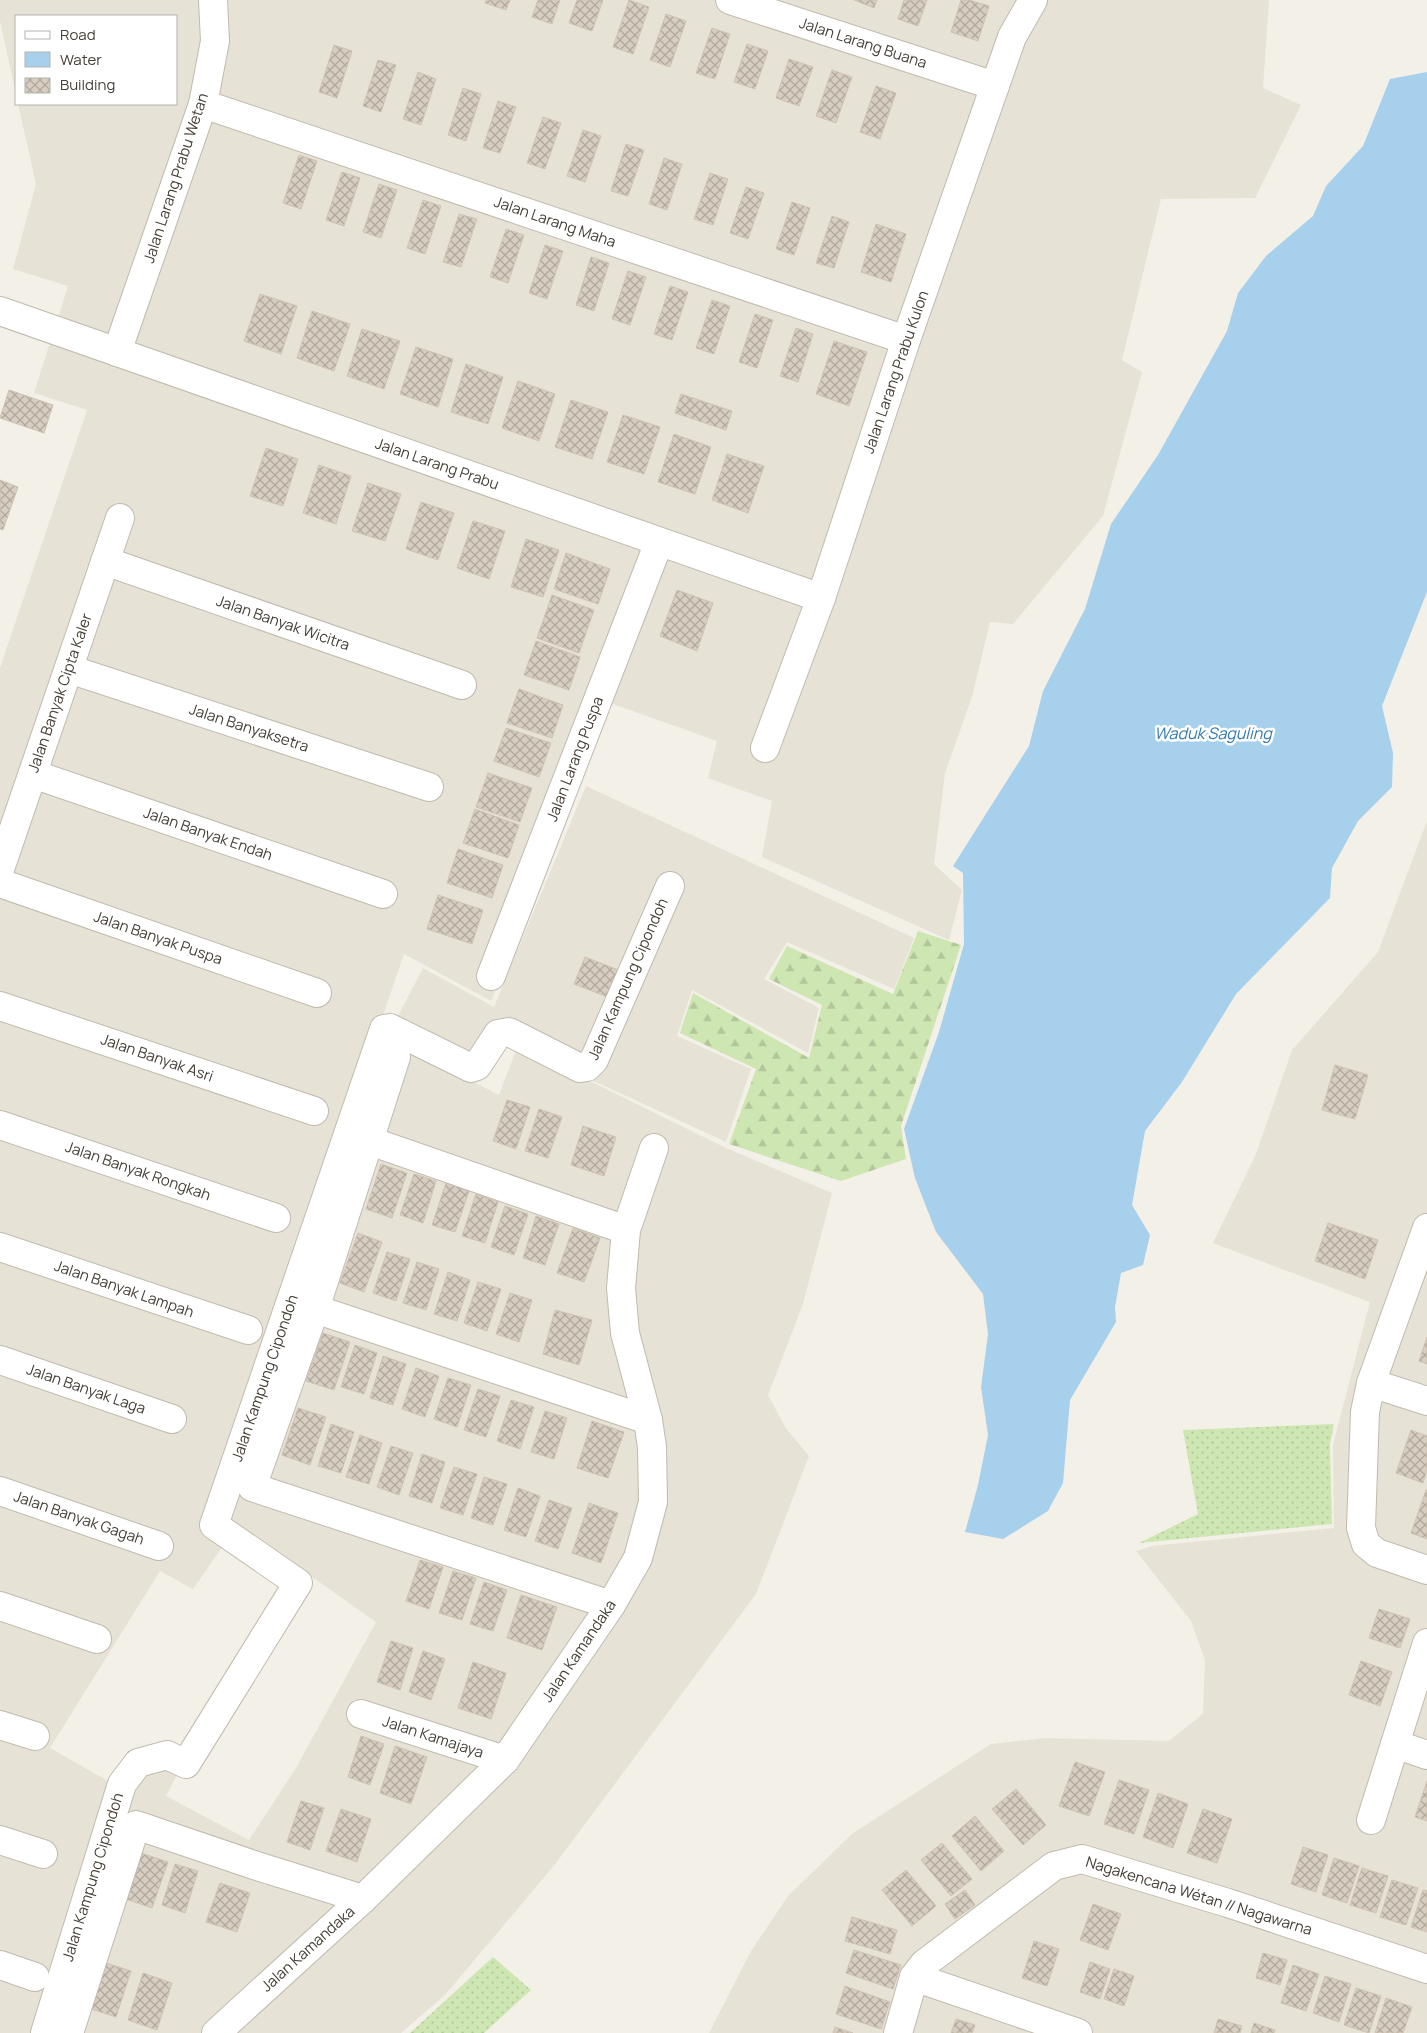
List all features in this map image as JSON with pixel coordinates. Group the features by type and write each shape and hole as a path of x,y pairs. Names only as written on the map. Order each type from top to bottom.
{"street":[{"name":"Jalan Larang Prabu Wetan","path":"117,352 203,104 215,41 213,0"},
{"name":"Jalan Larang Buana","path":"730,0 995,86"},
{"name":"Jalan Larang Prabu Kulon","path":"765,748 820,598 906,340 1012,37 1032,0"},
{"name":"Jalan Larang Maha","path":"203,104 906,340"},
{"name":"Jalan Larang Prabu","path":"0,311 820,598"},
{"name":"Jalan Banyak Cipta Kaler","path":"0,869 120,518"},
{"name":"Jalan Larang Puspa","path":"491,976 659,542"},
{"name":"Jalan Banyak Wicitra","path":"105,561 462,685"},
{"name":"Jalan Banyaksetra","path":"69,669 429,787"},
{"name":"Jalan Banyak Endah","path":"33,774 383,894"},
{"name":"Jalan Banyak Puspa","path":"0,884 316,993"},
{"name":"Jalan Kampung Cipondoh","path":"45,2033 122,1784 138,1763 167,1755 186,1764 298,1583 214,1525 384,1029 390,1028 471,1068 477,1066 498,1034 509,1032 580,1068 588,1067 594,1060 670,886"},
{"name":"Jalan Banyak Asri","path":"0,1006 314,1111"},
{"path":"396,1057 315,1309 252,1487 611,1605"},
{"name":"Jalan Banyak Rongkah","path":"0,1125 276,1218"},
{"path":"370,1141 626,1230"},
{"name":"Jalan Kamandaka","path":"216,2033 362,1899 505,1760 611,1605 638,1558 653,1502 652,1447 648,1420 626,1333 621,1288 626,1230 654,1148"},
{"path":"1427,1228 1371,1382 1365,1412 1361,1528 1366,1544 1377,1553 1427,1570"},
{"name":"Jalan Banyak Lampah","path":"0,1247 248,1330"},
{"path":"315,1309 648,1420"},
{"name":"Jalan Banyak Laga","path":"0,1360 172,1419"},
{"path":"1371,1382 1427,1401"},
{"name":"Jalan Banyak Gagah","path":"0,1491 159,1546"},
{"path":"0,1606 97,1639"},
{"path":"1371,1820 1427,1643"},
{"name":"Jalan Kamajaya","path":"361,1714 505,1760"},
{"path":"0,1724 35,1736"},
{"path":"1395,1744 1427,1755"},
{"path":"69,2033 136,1825 362,1899"},
{"path":"0,1840 43,1854"},
{"name":"Nagakencana Wétan // Nagawarna","path":"898,2033 914,1977 924,1964 1054,1866 1082,1859 1219,1900 1427,1969"},
{"path":"0,1965 34,1977"},
{"path":"914,1977 1078,2033"}],"shaded area":[{"path":"0,0 1269,0 1263,88 1301,105 1255,198 1161,199 1122,360 1142,372 1103,516 1013,624 990,622 972,697 945,773 934,864 962,890 949,940 762,857 772,801 708,778 717,741 610,703 491,1001 404,954 207,1531 223,1546 193,1589 160,1571 50,1748 115,1785 35,2033 0,2033 0,668 87,410 34,393 68,286 13,269 36,184 18,105 178,105 178,15 15,15 15,89 0,21"},
{"path":"586,786 914,938 894,989 787,942 764,979 819,1008 808,1053 692,990 677,1036 751,1069 726,1142 505,1040 476,1076 394,1024 423,968 494,1007"},
{"path":"1427,821 1427,2033 709,2033 751,1951 788,1896 852,1834 991,1744 1046,1738 1169,1741 1203,1714 1205,1660 1191,1621 1136,1551 1152,1546 1334,1528 1333,1445 1370,1302 1213,1243 1256,1154 1292,1050 1378,952"},
{"path":"391,1039 499,1095 517,1048 594,1083 726,1148 832,1193 803,1304 768,1395 785,1427 809,1456 756,1594 556,1863 446,1994 401,2033 56,2033 133,1790 147,1775 168,1766 178,1773 166,1796 249,1840 296,1768 376,1622 230,1519"}],"green space":[{"path":"918,931 961,945 901,1126 906,1159 841,1181 729,1144 756,1069 680,1033 693,993 809,1058 822,1005 769,979 787,946 893,994"},
{"path":"1334,1424 1330,1444 1332,1524 1139,1543 1198,1514 1183,1430"},
{"path":"493,1957 531,1990 484,2033 410,2033"}],"water":[{"name":"Waduk Saguling","path":"1427,72 1427,592 1382,706 1393,753 1392,787 1358,821 1332,868 1330,898 1236,994 1182,1082 1145,1131 1132,1205 1150,1235 1143,1265 1121,1273 1115,1307 1116,1322 1070,1400 1063,1483 1048,1511 1003,1539 965,1532 978,1485 988,1435 981,1387 988,1334 983,1294 936,1232 915,1178 904,1129 939,1032 964,944 963,873 953,866 1029,746 1043,691 1085,609 1111,524 1158,455 1227,331 1238,293 1266,256 1313,216 1326,186 1363,146 1390,79"}],"building":[{"path":"486,0 510,0 506,10 485,3"},
{"path":"538,0 560,0 552,24 532,17"},
{"path":"577,0 603,0 592,31 569,23"},
{"path":"629,0 649,7 633,54 613,47"},
{"path":"854,0 877,0 874,8"},
{"path":"904,0 927,0 918,26 898,19"},
{"path":"961,0 969,0 989,6 978,41 951,32"},
{"path":"666,14 686,21 670,67 650,60"},
{"path":"712,28 730,34 715,79 696,73"},
{"path":"747,44 768,51 755,89 734,82"},
{"path":"334,45 352,51 337,98 319,92"},
{"path":"789,59 813,67 799,106 776,98"},
{"path":"378,60 396,65 381,112 363,106"},
{"path":"832,70 852,77 836,123 816,116"},
{"path":"418,72 436,79 421,125 403,119"},
{"path":"876,86 896,93 880,139 860,132"},
{"path":"463,88 481,94 466,141 448,135"},
{"path":"498,101 516,107 500,153 483,148"},
{"path":"543,117 561,123 545,169 527,163"},
{"path":"583,130 601,136 585,182 567,176"},
{"path":"626,144 644,150 628,196 611,191"},
{"path":"299,155 317,161 301,209 283,203"},
{"path":"664,158 682,164 667,210 649,204"},
{"path":"342,172 360,178 344,226 326,220"},
{"path":"710,173 728,179 713,225 694,219"},
{"path":"379,184 397,190 381,238 363,232"},
{"path":"746,187 764,193 748,239 730,233"},
{"path":"423,200 441,206 425,254 407,248"},
{"path":"792,202 810,208 794,255 776,249"},
{"path":"459,214 477,219 461,267 443,262"},
{"path":"832,216 849,222 834,268 816,263"},
{"path":"876,224 906,234 891,282 861,272"},
{"path":"506,229 524,235 508,283 490,277"},
{"path":"545,245 563,251 547,299 529,293"},
{"path":"591,257 609,263 594,311 576,305"},
{"path":"628,271 646,277 630,325 612,319"},
{"path":"670,286 688,292 672,340 654,334"},
{"path":"260,294 297,306 281,354 244,341"},
{"path":"712,300 730,306 714,354 696,348"},
{"path":"312,311 350,324 334,371 297,358"},
{"path":"755,314 773,320 757,368 739,362"},
{"path":"796,328 813,334 798,382 780,376"},
{"path":"362,329 400,341 384,389 347,376"},
{"path":"834,341 867,352 849,406 816,394"},
{"path":"416,347 453,359 438,407 400,394"},
{"path":"466,364 503,377 488,424 451,412"},
{"path":"518,381 555,394 539,441 502,428"},
{"path":"9,390 53,405 44,433 0,418"},
{"path":"681,394 732,411 726,430 675,413"},
{"path":"571,400 608,412 592,459 555,447"},
{"path":"623,415 660,427 644,474 607,462"},
{"path":"674,434 711,447 695,494 658,482"},
{"path":"266,448 298,459 283,506 250,496"},
{"path":"727,454 764,466 748,513 712,500"},
{"path":"319,465 351,476 336,524 303,513"},
{"path":"0,480 18,487 3,530 0,529"},
{"path":"368,483 401,494 385,541 352,531"},
{"path":"421,502 454,513 438,560 406,549"},
{"path":"473,521 505,531 489,579 457,568"},
{"path":"526,539 559,550 543,597 511,587"},
{"path":"566,553 610,569 598,604 554,589"},
{"path":"677,590 713,603 697,651 660,636"},
{"path":"552,595 594,610 579,653 537,638"},
{"path":"536,641 580,657 569,690 524,675"},
{"path":"519,689 563,705 552,738 507,723"},
{"path":"506,728 551,743 539,777 494,761"},
{"path":"488,773 532,788 520,822 476,807"},
{"path":"475,809 519,825 508,858 463,843"},
{"path":"458,849 503,865 492,898 447,883"},
{"path":"438,895 483,910 472,944 427,929"},
{"path":"585,957 621,971 613,999 574,984"},
{"path":"1335,1065 1368,1075 1355,1119 1322,1110"},
{"path":"507,1100 530,1107 516,1149 493,1141"},
{"path":"539,1109 562,1117 548,1158 525,1151"},
{"path":"583,1126 616,1137 604,1176 571,1165"},
{"path":"381,1164 407,1173 392,1218 366,1209"},
{"path":"414,1174 436,1181 423,1223 400,1215"},
{"path":"446,1183 469,1191 455,1232 432,1225"},
{"path":"476,1194 498,1202 485,1243 462,1236"},
{"path":"505,1206 528,1214 514,1255 491,1247"},
{"path":"536,1216 559,1224 545,1265 523,1258"},
{"path":"1328,1223 1378,1240 1365,1279 1315,1261"},
{"path":"573,1228 600,1238 584,1282 557,1273"},
{"path":"358,1233 382,1242 364,1292 340,1283"},
{"path":"387,1252 410,1259 396,1301 373,1293"},
{"path":"417,1262 439,1269 426,1310 403,1303"},
{"path":"448,1272 470,1280 457,1321 434,1314"},
{"path":"478,1282 501,1289 487,1331 464,1323"},
{"path":"510,1293 532,1300 519,1342 496,1334"},
{"path":"555,1310 592,1320 579,1365 543,1354"},
{"path":"323,1333 350,1342 334,1390 306,1381"},
{"path":"1427,1337 1427,1364 1419,1361"},
{"path":"355,1345 377,1353 364,1394 341,1387"},
{"path":"383,1356 406,1364 393,1405 370,1398"},
{"path":"416,1368 439,1376 425,1417 402,1409"},
{"path":"448,1378 471,1385 457,1427 434,1419"},
{"path":"478,1389 500,1396 486,1437 464,1430"},
{"path":"511,1400 534,1407 520,1449 497,1441"},
{"path":"298,1408 326,1417 310,1465 282,1455"},
{"path":"545,1411 567,1418 554,1459 531,1452"},
{"path":"592,1421 624,1432 608,1478 577,1468"},
{"path":"331,1424 354,1432 341,1473 318,1466"},
{"path":"1411,1430 1427,1436 1427,1470 1423,1483 1396,1473"},
{"path":"360,1435 382,1443 369,1484 346,1477"},
{"path":"391,1446 413,1453 399,1495 377,1487"},
{"path":"422,1454 445,1462 432,1503 409,1496"},
{"path":"454,1467 477,1474 463,1515 440,1508"},
{"path":"484,1477 507,1484 493,1525 471,1518"},
{"path":"518,1488 540,1496 526,1537 504,1530"},
{"path":"1427,1490 1427,1539 1411,1533"},
{"path":"549,1500 572,1508 558,1549 535,1541"},
{"path":"589,1503 618,1513 601,1563 572,1553"},
{"path":"420,1560 443,1567 429,1609 406,1601"},
{"path":"453,1571 476,1578 462,1620 439,1613"},
{"path":"484,1582 507,1590 493,1631 470,1624"},
{"path":"521,1595 557,1607 542,1650 507,1638"},
{"path":"1379,1609 1410,1619 1400,1648 1369,1638"},
{"path":"391,1641 413,1648 400,1690 377,1682"},
{"path":"423,1651 445,1659 431,1700 409,1692"},
{"path":"1361,1661 1392,1672 1380,1706 1349,1695"},
{"path":"473,1662 506,1673 491,1719 458,1708"},
{"path":"361,1736 384,1744 370,1785 348,1777"},
{"path":"395,1746 427,1757 411,1804 380,1793"},
{"path":"1075,1762 1105,1772 1089,1816 1059,1806"},
{"path":"1119,1780 1149,1790 1134,1834 1104,1824"},
{"path":"1427,1781 1427,1821 1415,1817"},
{"path":"1016,1789 1046,1825 1023,1845 992,1809"},
{"path":"1158,1793 1188,1804 1173,1848 1143,1837"},
{"path":"301,1801 324,1808 310,1850 287,1842"},
{"path":"341,1809 371,1819 357,1862 326,1851"},
{"path":"1203,1809 1232,1819 1217,1863 1187,1853"},
{"path":"975,1816 1004,1851 981,1871 952,1836"},
{"path":"942,1843 972,1879 951,1896 921,1860"},
{"path":"1303,1847 1328,1855 1316,1892 1291,1884"},
{"path":"141,1853 168,1862 152,1908 126,1899"},
{"path":"1334,1858 1359,1866 1347,1903 1322,1895"},
{"path":"175,1864 198,1871 185,1913 162,1905"},
{"path":"1362,1868 1388,1876 1376,1913 1350,1905"},
{"path":"906,1870 936,1906 912,1926 882,1890"},
{"path":"1392,1880 1418,1888 1406,1925 1380,1917"},
{"path":"220,1883 250,1893 237,1932 206,1922"},
{"path":"965,1890 975,1905 955,1919 945,1904"},
{"path":"1423,1890 1427,1891 1427,1932 1411,1927"},
{"path":"1093,1904 1121,1914 1108,1950 1080,1940"},
{"path":"852,1917 897,1930 890,1954 845,1941"},
{"path":"1034,1941 1059,1949 1047,1986 1022,1978"},
{"path":"854,1950 901,1965 893,1989 846,1973"},
{"path":"1263,1953 1287,1960 1280,1985 1256,1978"},
{"path":"103,1962 131,1971 116,2017 88,2008"},
{"path":"1090,1962 1110,1969 1100,1999 1080,1992"},
{"path":"1293,1965 1319,1974 1306,2011 1281,2003"},
{"path":"1114,1969 1134,1976 1124,2006 1104,1999"},
{"path":"143,1973 172,1983 157,2030 128,2020"},
{"path":"1325,1976 1351,1984 1339,2022 1313,2013"},
{"path":"845,1986 890,2002 881,2029 836,2014"},
{"path":"1356,1988 1381,1996 1369,2033 1344,2025"},
{"path":"1386,1998 1412,2007 1403,2033 1375,2033"},
{"path":"956,2019 975,2025 972,2033 951,2033"},
{"path":"1218,2019 1242,2026 1240,2033 1214,2033"},
{"path":"1254,2023 1275,2030 1274,2033 1251,2033"},
{"path":"835,2027 853,2033 833,2033"}]}
